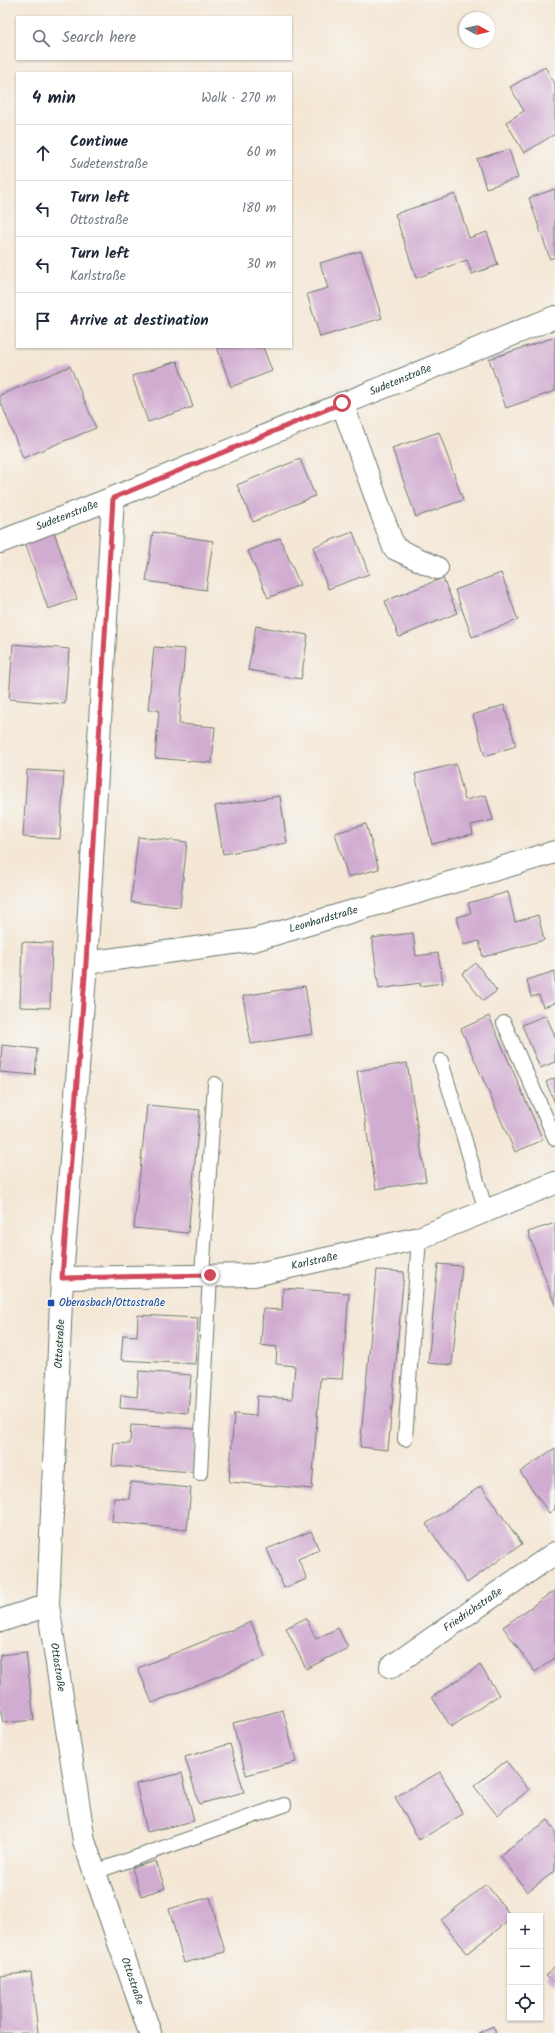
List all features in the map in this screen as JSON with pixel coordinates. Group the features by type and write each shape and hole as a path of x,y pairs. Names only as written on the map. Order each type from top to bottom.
{"street":[{"name":"Sudetenstraße","path":"0,542 113,498 555,317"},
{"path":"342,403 394,548 437,568"},
{"name":"Ottostraße","path":"113,498 86,963 62,1278 48,1605 84,1841 150,2033"},
{"name":"Leonhardstraße","path":"86,963 254,940 555,852"},
{"name":"Karlstraße","path":"62,1278 254,1275 419,1238 555,1183"},
{"name":"Friedrichstraße","path":"391,1667 555,1553"},
{"path":"0,1621 48,1605"}],"lane":[{"path":"504,1023 555,1138"},
{"path":"441,1061 486,1211"},
{"path":"200,1472 206,1275 215,1084"},
{"path":"405,1439 419,1238"},
{"path":"95,1872 284,1806"}],"building":[{"path":"545,67 555,84 555,134 524,153 506,122 524,111 510,87"},
{"path":"509,149 518,178 486,188 477,159"},
{"path":"555,189 555,257 550,259 529,198"},
{"path":"455,194 469,238 487,232 498,265 472,274 467,260 416,278 395,214"},
{"path":"361,251 382,318 320,337 307,294 328,288 320,263"},
{"path":"555,337 555,391 506,408 489,359"},
{"path":"217,348 263,348 272,371 231,387"},
{"path":"177,361 193,407 148,422 132,376"},
{"path":"70,366 96,428 23,458 0,400 0,395"},
{"path":"439,432 463,500 416,517 392,448"},
{"path":"300,459 315,496 253,522 237,485"},
{"path":"54,532 77,599 48,609 25,542"},
{"path":"153,532 213,541 206,590 146,581"},
{"path":"353,532 369,574 328,589 313,547"},
{"path":"280,538 300,585 268,598 248,551"},
{"path":"501,573 518,620 472,637 455,590"},
{"path":"443,578 457,613 399,637 385,601"},
{"path":"256,626 308,635 301,679 248,670"},
{"path":"13,644 69,649 65,704 9,699"},
{"path":"154,647 185,649 179,724 215,727 212,763 155,758 159,710 148,710"},
{"path":"504,705 516,746 485,756 473,715"},
{"path":"456,764 465,800 486,795 493,820 471,825 473,834 432,844 415,774"},
{"path":"27,770 64,772 60,839 23,837"},
{"path":"280,796 287,843 223,854 215,806"},
{"path":"366,824 379,869 348,877 335,833"},
{"path":"138,837 187,842 180,907 131,902"},
{"path":"508,892 515,922 538,915 544,940 483,957 479,941 464,945 457,917 471,913 468,903"},
{"path":"413,933 416,956 438,953 443,983 420,986 420,983 379,989 372,938"},
{"path":"22,942 52,943 50,1008 20,1007"},
{"path":"476,963 497,991 483,1001 462,974"},
{"path":"555,971 555,1003 543,1007 539,995 531,997 527,980"},
{"path":"305,986 313,1034 251,1044 243,996"},
{"path":"546,1015 555,1036 555,1062 540,1068 522,1025"},
{"path":"489,1016 543,1140 515,1152 461,1029"},
{"path":"2,1045 37,1049 35,1075 0,1072"},
{"path":"407,1063 426,1181 376,1189 357,1071"},
{"path":"555,1078 555,1103 546,1082"},
{"path":"147,1105 200,1110 188,1233 134,1228"},
{"path":"555,1223 555,1305 528,1232"},
{"path":"438,1264 462,1266 452,1365 428,1363"},
{"path":"377,1270 404,1272 388,1450 360,1447"},
{"path":"283,1288 349,1293 342,1379 320,1378 312,1489 229,1482 234,1414 256,1416 257,1396 292,1399 295,1366 276,1364 277,1347 261,1345 263,1309 282,1310"},
{"path":"138,1315 198,1318 195,1364 121,1360 123,1335 137,1336"},
{"path":"139,1371 191,1375 188,1413 120,1408 121,1395 137,1397"},
{"path":"131,1425 196,1429 193,1472 112,1466 114,1443 130,1444"},
{"path":"555,1448 555,1509 549,1513 520,1472"},
{"path":"131,1482 191,1488 187,1530 112,1522 114,1498 129,1499"},
{"path":"481,1486 522,1544 467,1583 426,1524"},
{"path":"311,1531 319,1550 298,1559 307,1579 284,1588 267,1549"},
{"path":"555,1590 555,1658 535,1672 503,1627"},
{"path":"306,1618 316,1639 338,1628 348,1648 306,1669 286,1628"},
{"path":"251,1622 265,1657 152,1703 138,1668"},
{"path":"26,1652 34,1720 3,1723 0,1707 0,1655"},
{"path":"480,1665 499,1695 451,1727 432,1697"},
{"path":"283,1710 296,1762 246,1775 233,1723"},
{"path":"230,1744 244,1792 199,1804 185,1757"},
{"path":"506,1761 529,1790 497,1815 474,1786"},
{"path":"440,1772 463,1814 419,1840 395,1797"},
{"path":"182,1773 194,1821 147,1832 136,1784"},
{"path":"548,1820 555,1830 555,1871 527,1892 500,1855"},
{"path":"156,1861 165,1888 141,1896 132,1868"},
{"path":"486,1884 509,1913 507,1913 507,1922 467,1953 441,1920"},
{"path":"210,1897 225,1952 184,1963 169,1909"},
{"path":"555,1966 555,1984 546,1976"},
{"path":"31,1972 38,2033 0,2033 0,1976"},
{"path":"493,2026 496,2033 478,2033"}],"place":[{"name":"Oberasbach/Ottostraße","path":"51,1303"}],"route":[{"path":"210,1275 62,1278 86,963 113,498 342,403"}]}
